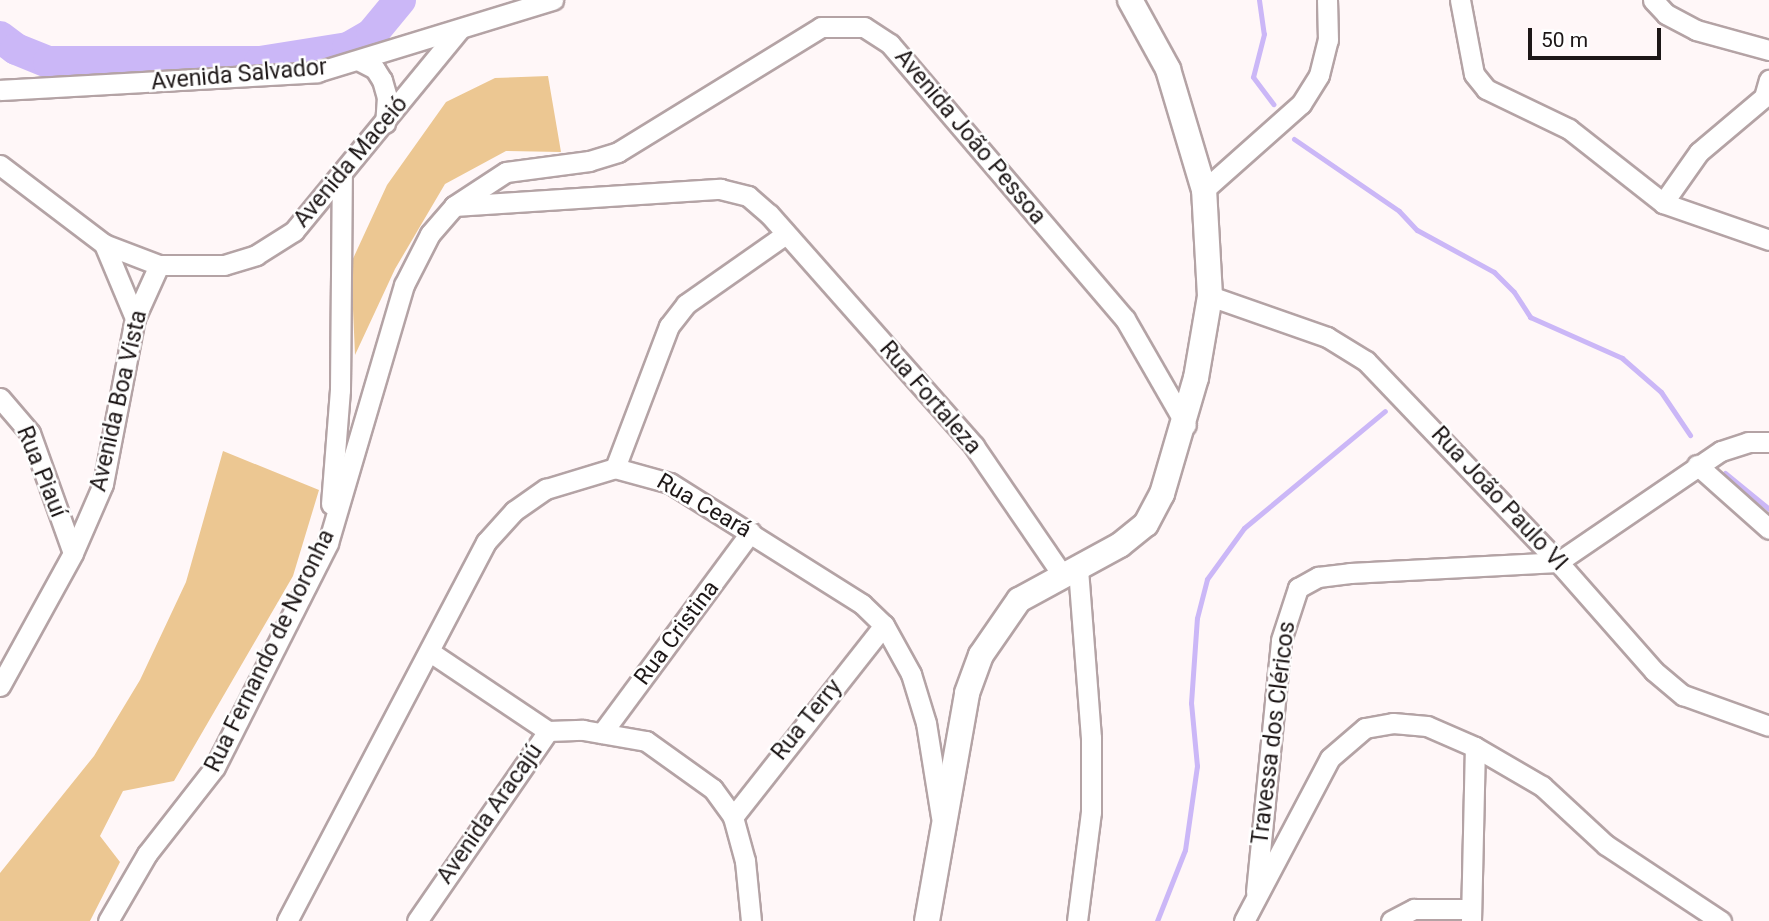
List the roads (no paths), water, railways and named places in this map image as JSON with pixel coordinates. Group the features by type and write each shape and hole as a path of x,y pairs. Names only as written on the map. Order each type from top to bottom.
{"street":[{"name":"Avenida Salvador","path":"0,90 236,79 317,72 553,0"},
{"path":"927,921 967,692 981,655 1019,600 1069,570 1120,545 1146,524 1163,494 1186,425 1210,296 1204,190 1168,69 1130,0"},
{"path":"1204,190 1301,104 1318,75 1328,40 1327,0"},
{"path":"1460,0 1474,74 1486,89 1569,129 1663,203 1769,240"},
{"path":"1653,0 1665,14 1696,30 1769,50"},
{"name":"Avenida João Pessoa","path":"454,206 506,172 589,162 642,141 821,27 864,27 890,44 1125,319 1186,425"},
{"name":"Avenida Maceió","path":"0,165 104,244 159,265 192,269 256,255 294,231 342,176 460,29"},
{"path":"360,61 374,69 382,80 387,97 385,123"},
{"path":"1663,203 1699,152 1764,97 1769,80"},
{"path":"328,543 340,390 342,176"},
{"name":"Rua Fortaleza","path":"454,206 720,189 748,197 786,234 974,446 1069,570"},
{"name":"Rua Fernando de Noronha","path":"108,921 147,854 215,767 328,543 404,285 430,234 454,206"},
{"path":"287,921 486,542 514,511 545,489 615,468 669,326 686,304 786,234"},
{"path":"104,244 135,318"},
{"name":"Avenida Boa Vista","path":"0,686 73,553 103,484 135,318 159,265"},
{"name":"Rua João Paulo VI","path":"1210,296 1327,337 1366,361 1558,562 1654,671 1683,695 1769,726"},
{"name":"Rua Piauí","path":"0,398 30,433 73,553"},
{"path":"1558,562 1698,465 1748,442 1769,442"},
{"path":"1698,465 1769,529"},
{"name":"Rua Ceará","path":"615,468 670,483 862,604 884,625 911,674 926,723 943,825"},
{"name":"Rua Cristina","path":"602,733 751,533"},
{"name":"Travessa dos Cléricos","path":"1256,892 1281,640 1298,588 1318,577 1350,572 1558,562"},
{"path":"1069,570 1091,738 1091,812 1077,921"},
{"name":"Rua Terry","path":"733,817 884,625"},
{"path":"430,652 548,730"},
{"path":"1244,921 1256,892 1330,758 1365,728 1393,723 1427,726 1475,747 1542,786 1606,845 1721,921"},
{"name":"Avenida Aracajú","path":"417,921 548,730 602,733 646,741 672,756 713,789 733,817 745,861 751,921"},
{"path":"1391,921 1414,909 1470,915 1475,747"}],"waterway":[{"path":"0,37 16,49 49,62 260,62 348,48 372,34 400,0"},
{"path":"1259,0 1264,34 1253,77 1273,104"},
{"path":"1294,139 1399,211 1417,230 1494,272 1514,292 1530,317 1622,358 1661,392 1690,435"},
{"path":"1157,921 1185,850 1197,766 1191,703 1197,618 1207,579 1244,528 1385,411"},
{"path":"1725,473 1769,509"}]}
